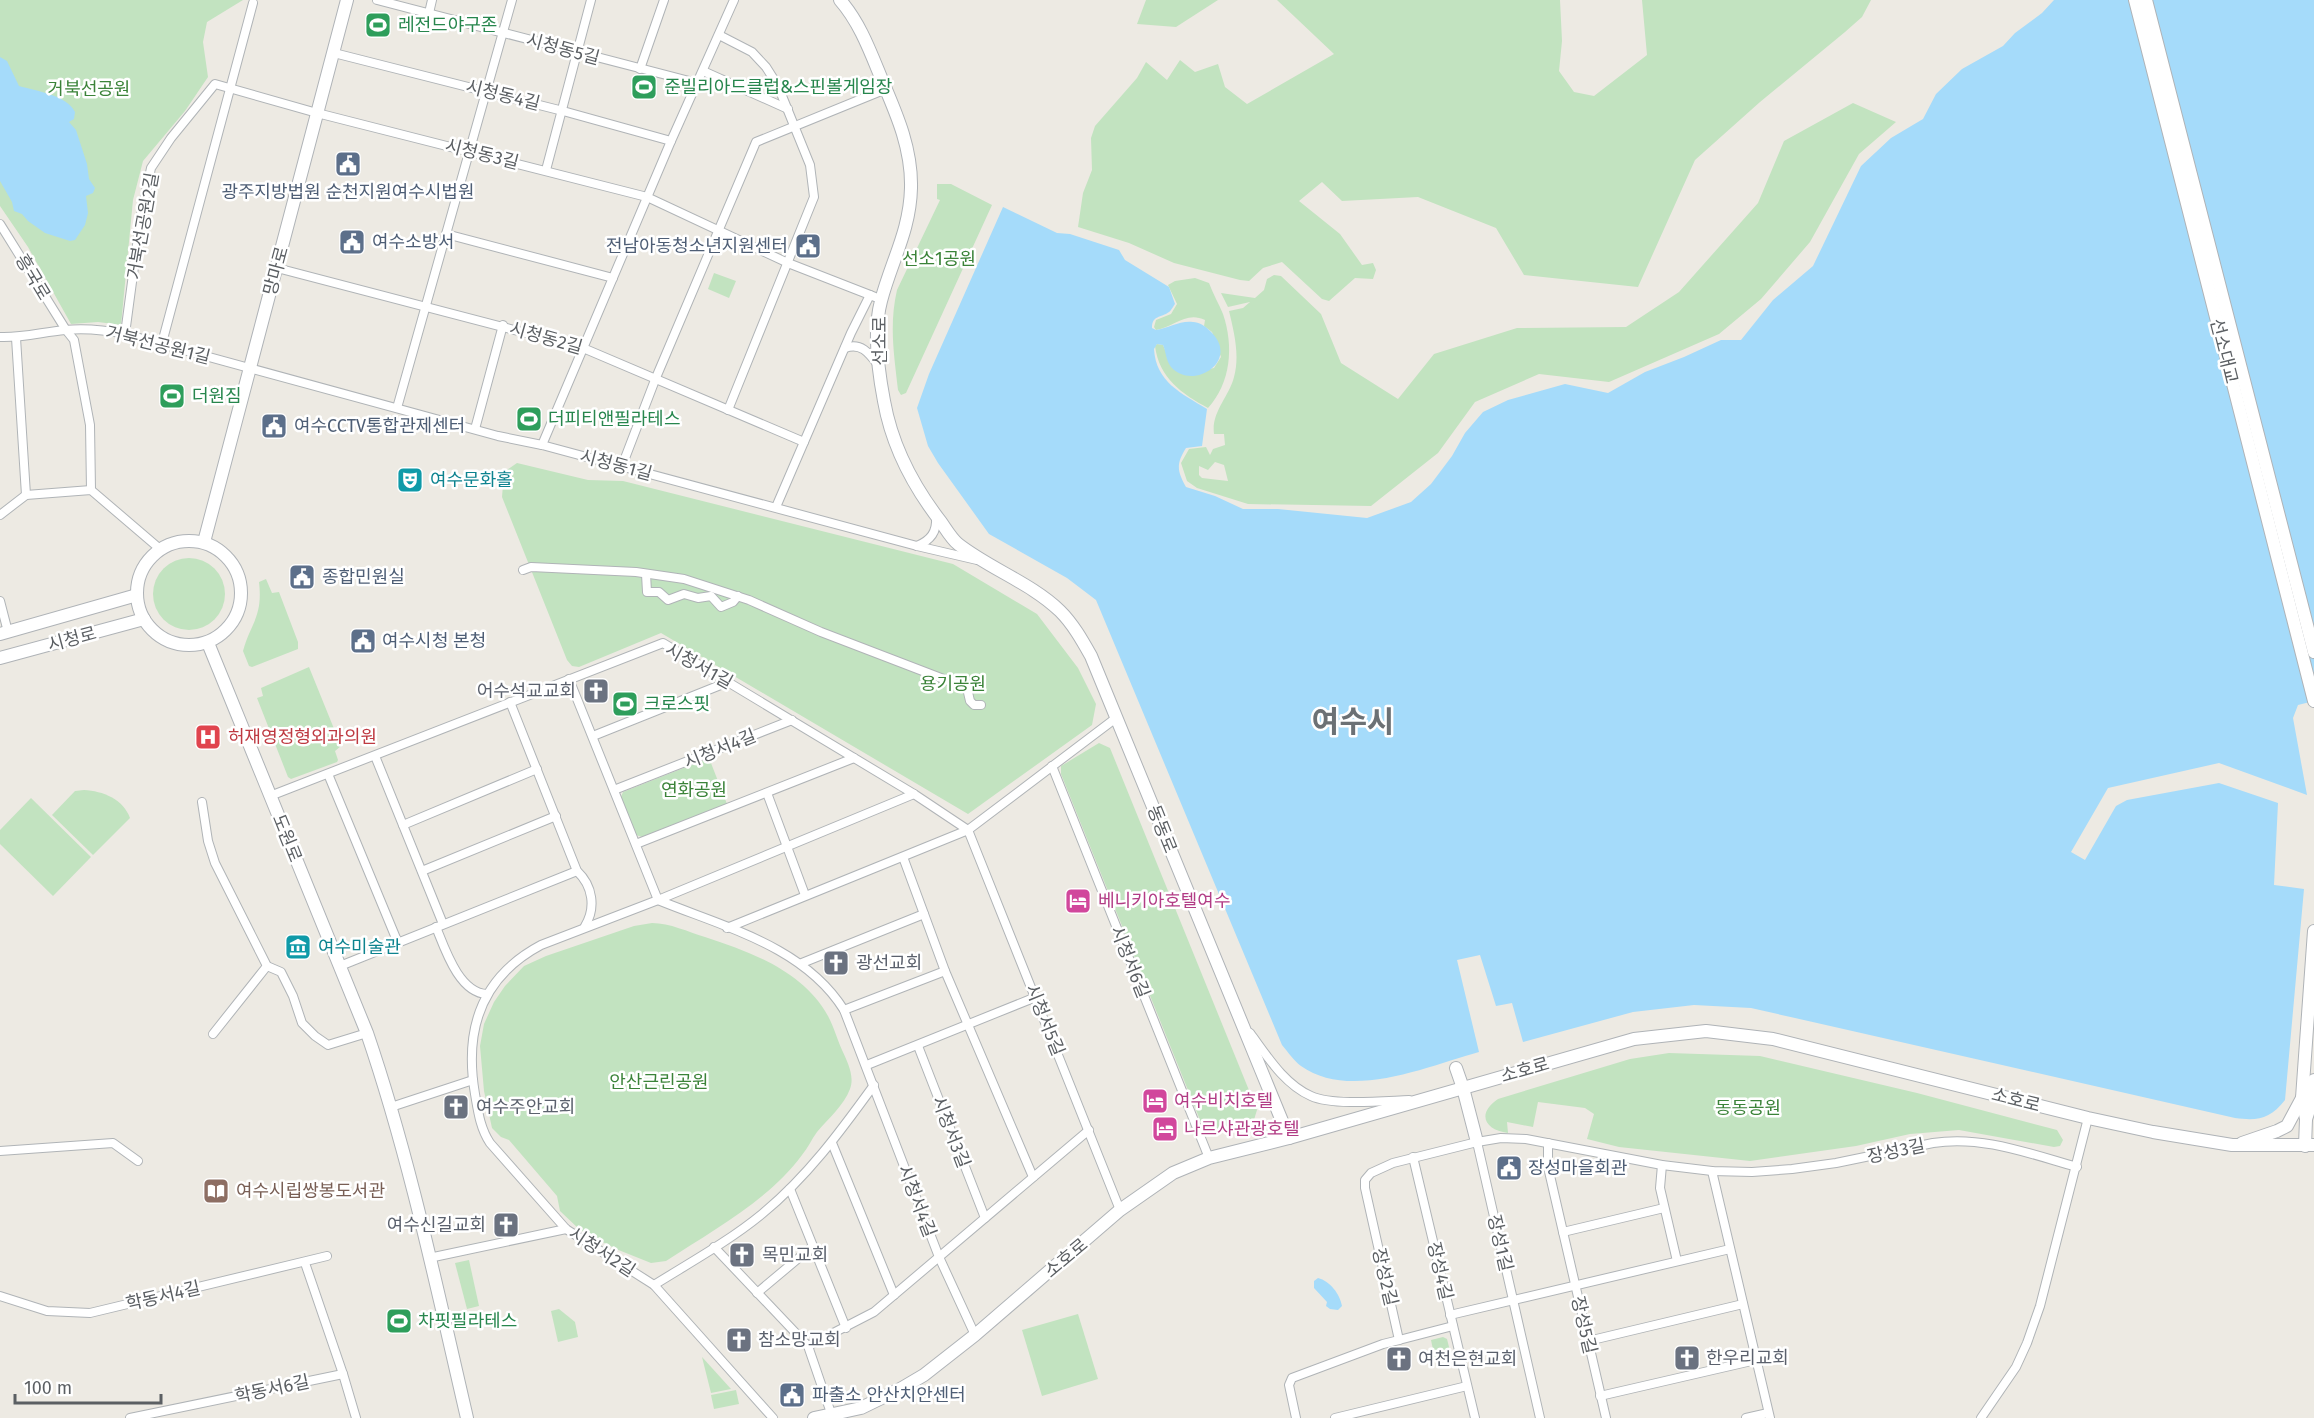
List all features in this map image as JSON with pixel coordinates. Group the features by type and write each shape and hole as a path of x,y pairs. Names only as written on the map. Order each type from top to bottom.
{"street":[{"name":"망마로","path":"204,542 347,0"},
{"name":"시청동5길","path":"377,0 697,83"},
{"path":"429,13 432,0"},
{"path":"397,408 512,0"},
{"path":"546,170 579,53 591,0"},
{"path":"640,69 664,0"},
{"path":"542,445 671,141 734,0"},
{"name":"선소로","path":"840,0 850,11 864,36 907,146 911,187 909,214 903,241 876,297 883,400 896,447 919,491 956,542 983,561"},
{"name":"선소대교","path":"2135,0 2314,701"},
{"name":"선소대교","path":"2146,0 2314,652"},
{"path":"162,343 253,3"},
{"path":"719,35 752,52 766,67 788,108 810,165 814,197 728,410"},
{"name":"시청동4길","path":"334,53 487,91 671,141"},
{"path":"703,71 788,108"},
{"name":"거북선공원2길","path":"125,334 141,215 151,168 171,138 215,84 231,88"},
{"path":"231,88 317,112"},
{"path":"622,466 717,230 756,142 886,89"},
{"name":"시청동3길","path":"317,112 647,197 788,263 876,297"},
{"name":"흥국로","path":"0,224 66,330"},
{"path":"446,234 613,278"},
{"name":"시청동2길","path":"277,268 503,325 583,348 804,442"},
{"path":"776,507 845,348 876,297"},
{"path":"476,429 503,325"},
{"name":"거북선공원1길","path":"0,337 16,338 66,330 102,329 162,343 249,368"},
{"path":"66,330 74,340 90,425 92,490"},
{"path":"16,338 26,495"},
{"path":"845,348 852,345 861,347 879,366"},
{"name":"시청동1길","path":"249,368 917,546 983,561"},
{"path":"0,515 26,495 92,490 160,549"},
{"path":"917,546 926,542 934,532 936,516"},
{"path":"182,541 204,542 219,550 232,562 240,578 242,591 237,617 220,637 208,643 190,646 171,643 160,637 144,619 137,596 142,569 160,549 182,541"},
{"name":"동동로","path":"983,561 1059,610 1096,666 1288,1138"},
{"path":"523,570 531,567 646,574 684,579 738,596 821,632 967,688 970,701 974,705 981,705"},
{"path":"646,574 647,591 659,592 668,600 684,594 698,598 711,597 721,606 733,602 738,596"},
{"name":"시청로","path":"4,633 137,596"},
{"path":"0,601 4,633"},
{"name":"시청로","path":"0,658 144,619"},
{"name":"도원로","path":"208,643 367,1033 391,1107 467,1418"},
{"name":"시청서1길","path":"270,795 663,643 914,794 968,830"},
{"path":"569,679 658,900 914,794"},
{"path":"593,736 728,682"},
{"path":"510,702 577,871 585,881 593,905 585,927"},
{"path":"727,928 968,830 1116,718"},
{"name":"시청서4길","path":"614,790 792,720"},
{"path":"375,756 422,871 447,955 464,982 477,993 487,994"},
{"path":"636,844 854,758"},
{"name":"시청서6길","path":"1052,766 1209,1158"},
{"path":"403,825 537,769"},
{"path":"328,774 398,943"},
{"path":"767,793 805,895"},
{"path":"202,802 208,841 215,863 267,966 280,972 293,996 302,1023 326,1044 367,1033"},
{"path":"422,871 556,816"},
{"name":"시청서5길","path":"968,830 1120,1210"},
{"path":"903,857 945,971 1033,1177"},
{"path":"340,966 577,871"},
{"name":"시청서4길","path":"658,900 783,952 817,976 844,1010 939,1257 975,1335"},
{"name":"시청서2길","path":"658,900 585,927 525,954 487,994 479,1010 473,1034 472,1080 479,1118 485,1135 566,1229 654,1285 773,1418"},
{"path":"801,963 924,914"},
{"path":"2232,1145 2265,1136 2287,1126 2310,1100 2314,931"},
{"path":"213,1034 267,966"},
{"path":"844,1010 945,971"},
{"path":"867,1065 1036,997"},
{"path":"1241,1021 1287,1080 1312,1097 1341,1101 1422,1100"},
{"name":"소호로","path":"814,1418 861,1408 924,1375 975,1335 1120,1210 1173,1173 1209,1158 1288,1138 1634,1039 1706,1031 1773,1039 2088,1118 2153,1132 2232,1145 2309,1146"},
{"name":"시청서3길","path":"918,1046 985,1218"},
{"name":"장성1길","path":"1456,1068 1477,1142 1540,1418"},
{"path":"391,1107 472,1080"},
{"path":"2309,1146 2306,1119 2314,1080"},
{"path":"654,1285 750,1223 790,1189 832,1143 874,1085"},
{"path":"1981,1418 2016,1367 2027,1343 2040,1306 2088,1118"},
{"path":"808,1346 846,1328 874,1311 1089,1130"},
{"name":"장성3길","path":"1477,1142 1501,1138 1526,1139 1662,1166 1752,1172 1792,1169 1861,1158 1933,1143 1969,1141 2002,1146 2077,1167"},
{"name":"장성2길","path":"1399,1340 1365,1184 1367,1177 1375,1170 1413,1157 1477,1142"},
{"path":"0,1151 113,1143 138,1161"},
{"path":"832,1143 894,1295"},
{"name":"장성5길","path":"1548,1143 1548,1167 1606,1418"},
{"name":"장성4길","path":"1413,1157 1475,1418"},
{"path":"1662,1166 1660,1183 1677,1261"},
{"path":"1712,1171 1769,1415 1746,1418"},
{"path":"790,1189 846,1328"},
{"path":"1563,1232 1664,1208"},
{"path":"429,1258 566,1229"},
{"path":"757,1293 813,1246"},
{"path":"714,1247 808,1346 832,1416"},
{"path":"1450,1315 1730,1249"},
{"name":"학동서4길","path":"0,1296 47,1311 90,1313 327,1256"},
{"path":"305,1263 356,1418"},
{"path":"1588,1341 1743,1304"},
{"path":"1296,1418 1288,1385 1292,1378 1399,1340 1453,1326"},
{"path":"1600,1396 1756,1360"},
{"name":"학동서6길","path":"130,1418 343,1374"},
{"path":"1335,1418 1467,1386"}],"green space":[{"name":"거북선공원","path":"0,0 243,0 207,22 203,42 208,77 185,111 143,161 133,200 121,325 98,322 71,324 28,247 0,206"},
{"path":"1146,0 1218,0 1176,27 1137,24"},
{"path":"1277,0 1560,0 1562,41 1559,71 1574,92 1594,96 1647,55 1642,0 1871,0 1862,17 1695,160 1638,287 1524,275 1496,228 1418,197 1342,201 1322,182 1299,201 1340,234 1362,265 1373,263 1376,270 1373,279 1355,278 1329,301 1322,299 1282,262 1263,268 1249,281 1240,280 1174,263 1129,243 1078,227 1083,193 1092,170 1091,138 1095,126 1137,78 1146,62 1167,80 1180,60 1195,72 1218,64 1225,87 1247,104 1334,54"},
{"path":"1853,103 1896,122 1859,154 1810,242 1761,299 1719,334 1609,382 1539,374 1475,402 1438,453 1371,506 1248,504 1197,488 1187,481 1181,463 1189,449 1206,447 1210,455 1213,449 1225,445 1224,434 1214,434 1214,426 1236,369 1236,344 1229,311 1243,308 1250,302 1228,307 1221,293 1255,298 1264,290 1267,279 1274,275 1281,276 1321,314 1341,363 1398,399 1434,354 1517,328 1626,327 1679,292 1758,203 1784,141","holes":["1215,462 1224,465 1228,481 1202,478 1199,475 1199,466 1208,470"]},
{"name":"선소1공원","path":"937,184 951,184 992,205 906,393 901,395 898,390 893,328 897,290 940,200 937,199"},
{"path":"714,273 736,281 729,298 708,289"},
{"path":"1195,278 1209,283 1223,314 1229,339 1226,376 1216,398 1208,408 1173,384 1161,367 1155,346 1163,345 1172,367 1182,374 1214,368 1221,357 1212,332 1204,326 1205,320 1192,317 1156,330 1154,327 1156,320 1171,314 1177,304 1168,285 1175,281"},
{"name":"용기공원","path":"517,463 588,480 623,481 953,564 1037,614 1078,668 1096,704 1092,725 968,814 661,633 579,667 572,666 567,660 502,497 504,472"},
{"path":"189,558 209,564 219,574 225,594 219,614 209,624 189,630 169,624 159,614 153,594 159,574 169,564"},
{"path":"266,579 272,593 279,592 298,642 298,649 252,667 249,666 243,651 258,612 259,582"},
{"path":"309,667 341,746 335,751 337,762 291,779 288,777 257,698 263,696 261,688"},
{"path":"1099,743 1110,748 1257,1110 1253,1123 1206,1135 1061,774 1061,766"},
{"name":"연화공원","path":"709,758 727,804 642,837 636,835 621,797 623,792"},
{"path":"84,790 112,797 123,806 130,818 93,855 52,815 75,791"},
{"path":"31,798 91,857 53,896 0,844 0,830"},
{"name":"안산근린공원","path":"652,923 672,926 740,949 790,975 805,987 828,1016 852,1079 850,1089 840,1106 773,1187 739,1214 666,1261 651,1263 616,1249 580,1230 560,1211 557,1196 509,1140 501,1137 492,1128 484,1091 480,1046 484,1024 494,1002 524,966 546,956 634,926"},
{"name":"동동공원","path":"1669,1053 1760,1056 1917,1093 2057,1130 2063,1140 2060,1146 2054,1147 1959,1130 1910,1134 1856,1146 1750,1161 1619,1147 1587,1139 1594,1114 1585,1108 1538,1102 1533,1127 1507,1122 1508,1133 1494,1129 1486,1121 1487,1110 1498,1099 1630,1059"},
{"path":"469,1260 479,1306 467,1309 455,1263"},
{"path":"559,1309 575,1322 578,1337 558,1342 551,1311"},
{"path":"1078,1314 1098,1379 1042,1396 1022,1330"},
{"path":"1443,1337 1447,1339 1451,1355 1435,1359 1431,1340"},
{"path":"702,1357 731,1389 711,1393"},
{"path":"736,1390 739,1404 714,1409 711,1395"}],"water":[{"path":"2054,0 2314,0 2314,701 2298,705 2293,718 2307,795 2219,763 2108,788 2071,852 2085,860 2116,806 2127,800 2219,783 2278,803 2274,885 2304,889 2285,1100 2269,1115 2257,1119 2235,1118 1751,1008 1694,1005 1633,1012 1523,1042 1512,1003 1496,1006 1480,955 1457,960 1479,1052 1413,1072 1365,1081 1342,1081 1321,1076 1301,1066 1282,1045 1096,600 1067,578 989,534 928,446 917,408 929,374 1003,207 1057,233 1070,234 1119,250 1125,260 1169,287 1175,304 1166,314 1155,319 1152,328 1156,330 1184,322 1195,322 1202,324 1218,341 1220,352 1218,361 1202,374 1191,376 1180,374 1171,367 1163,345 1157,344 1154,349 1159,370 1165,378 1179,392 1207,409 1202,446 1186,448 1179,463 1179,472 1186,487 1215,496 1243,509 1278,509 1367,518 1411,502 1431,484 1452,456 1465,433 1483,412 1508,400 1565,384 1608,393 1645,372 1721,340 1741,340 1773,300 1813,266 1861,166 1891,138 1923,119 1936,94 1962,69 2003,46"},
{"path":"0,57 7,61 19,86 65,101 75,112 74,119 69,122 76,130 87,164 89,179 95,188 93,193 86,196 88,213 85,225 75,240 70,241 45,233 22,214 14,211 12,202 0,181"},
{"path":"1318,1278 1327,1282 1337,1293 1342,1306 1338,1310 1326,1306 1327,1302 1314,1288 1314,1281"}],"place":[{"name":"레전드야구존","path":"378,25"},
{"name":"준빌리아드클럽&스핀볼게임장","path":"644,87"},
{"name":"광주지방법원 순천지원여수시법원","path":"348,164"},
{"name":"여수소방서","path":"352,242"},
{"name":"전남아동청소년지원센터","path":"808,246"},
{"name":"더원짐","path":"172,396"},
{"name":"더피티앤필라테스","path":"529,419"},
{"name":"여수CCTV통합관제센터","path":"274,426"},
{"name":"여수문화홀","path":"410,480"},
{"name":"종합민원실","path":"302,577"},
{"name":"여수시청 본청","path":"363,641"},
{"name":"어수석교교회","path":"596,691"},
{"name":"크로스핏","path":"625,704"},
{"name":"허재영정형외과의원","path":"208,737"},
{"name":"베니키아호텔여수","path":"1078,901"},
{"name":"여수미술관","path":"298,947"},
{"name":"광선교회","path":"836,963"},
{"name":"여수비치호텔","path":"1155,1101"},
{"name":"여수주안교회","path":"456,1107"},
{"name":"나르샤관광호텔","path":"1165,1129"},
{"name":"장성마을회관","path":"1509,1168"},
{"name":"여수시립쌍봉도서관","path":"216,1191"},
{"name":"여수신길교회","path":"506,1225"},
{"name":"목민교회","path":"742,1255"},
{"name":"차핏필라테스","path":"399,1321"},
{"name":"참소망교회","path":"739,1340"},
{"name":"한우리교회","path":"1687,1358"},
{"name":"여천은현교회","path":"1399,1359"},
{"name":"파출소 안산치안센터","path":"792,1395"}],"district":[{"name":"여수시","path":"1353,722"}]}
